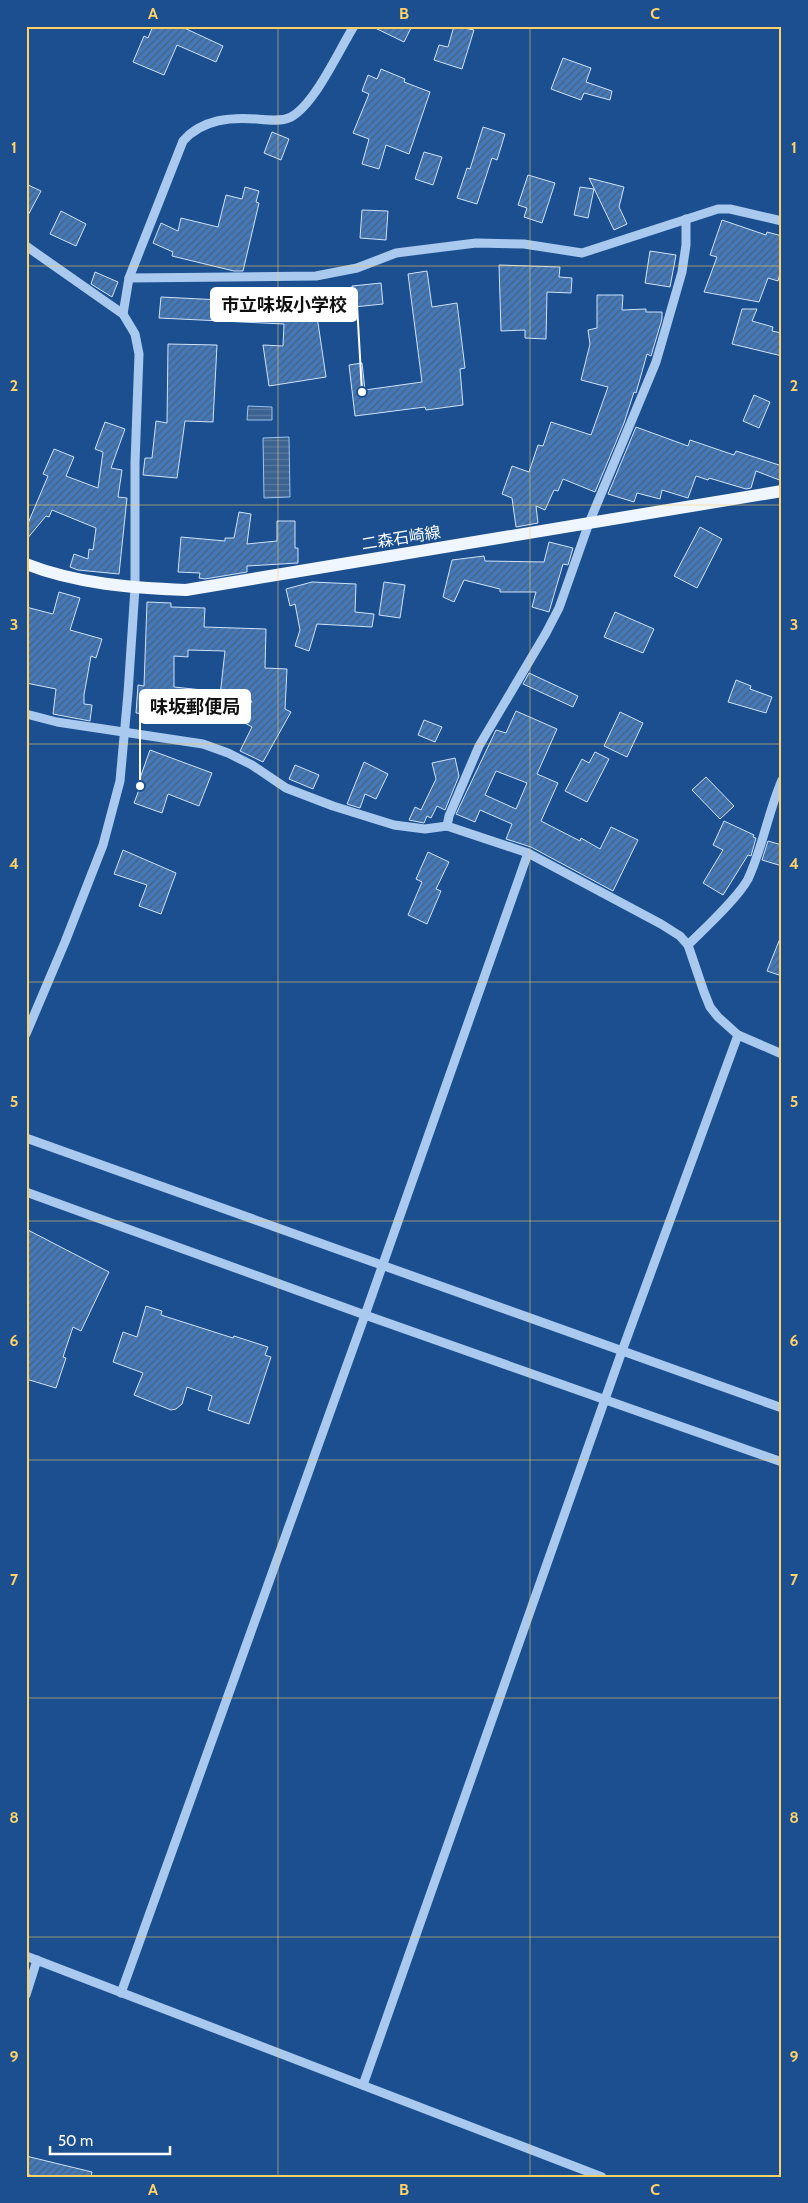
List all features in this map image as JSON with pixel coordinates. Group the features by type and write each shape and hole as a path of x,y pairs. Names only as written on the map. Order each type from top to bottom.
{"main road":[{"name":"二森石崎線","path":"26,564 49,573 135,588 186,590 782,491"}],"street":[{"path":"123,314 129,278 178,152 189,134 196,129 229,119 265,120 291,117 311,98 354,26"},
{"path":"129,278 316,276 357,268 396,254 476,243 524,244 582,254 718,209 730,209 782,221"},
{"path":"447,826 448,816 480,746 559,608 589,523 656,362 682,272 686,245 686,219"},
{"path":"26,246 123,314 135,334 139,354 135,463 135,588 120,781 102,845 65,942 26,1034"},
{"path":"26,714 57,722 204,744 252,765 286,788 381,822 425,829 447,826 528,853 680,936 688,945 710,1007 718,1017 738,1035 782,1054"},
{"path":"688,945 747,880 766,833 782,780"},
{"path":"121,1993 528,853"},
{"path":"362,2085 622,1351 738,1035"},
{"path":"26,1138 782,1408"},
{"path":"26,1192 782,1462"},
{"path":"26,1956 602,2177"},
{"path":"26,1995 37,1960"}],"water":[{"path":"248,406 272,407 272,420 247,420"},
{"path":"289,437 290,497 264,498 263,438"}],"building":[{"path":"153,26 180,26 223,46 216,62 177,45 164,75 133,62 144,36 148,38"},
{"path":"371,26 412,26 404,42"},
{"path":"454,26 474,30 462,69 434,60 439,45 448,47"},
{"path":"563,58 591,68 586,82 612,91 610,100 584,93 581,100 551,89"},
{"path":"381,69 405,79 404,82 430,92 409,154 386,145 379,169 362,164 369,139 353,133 369,94 362,91 368,75 377,79"},
{"path":"483,127 505,134 497,160 492,158 477,204 457,198 467,168 470,169"},
{"path":"272,132 289,139 281,160 264,153"},
{"path":"424,152 442,157 433,185 415,179"},
{"path":"528,175 555,183 542,223 524,217 527,208 518,205"},
{"path":"589,178 624,187 619,207 627,224 614,230"},
{"path":"26,184 41,191 26,219"},
{"path":"245,187 259,191 256,202 259,203 243,271 234,271 172,256 173,252 153,243 161,223 178,231 181,218 218,227 226,195 242,199"},
{"path":"580,187 594,189 588,218 574,215"},
{"path":"362,210 388,211 386,240 360,238"},
{"path":"61,211 86,224 76,246 50,234"},
{"path":"722,220 766,235 767,232 782,236 782,265 778,281 768,278 759,302 704,292 717,257 710,255"},
{"path":"650,251 676,255 670,287 645,283"},
{"path":"499,265 560,267 559,277 572,278 571,293 547,292 546,339 525,338 525,330 501,331"},
{"path":"427,271 432,307 457,303 465,368 460,369 463,405 426,410 425,407 355,416 349,365 362,363 365,390 422,382 408,274"},
{"path":"95,272 118,282 112,297 91,284"},
{"path":"381,283 383,304 354,307 352,286"},
{"path":"597,295 623,295 622,310 646,309 646,312 662,312 662,319 651,356 647,354 636,393 634,392 624,423 595,492 563,479 558,491 554,490 545,510 536,506 538,523 516,527 512,498 502,494 512,466 529,472 538,445 543,446 551,422 591,435 608,387 581,380 590,344 588,330 597,328"},
{"path":"314,296 326,377 269,386 263,345 283,346 284,324 159,318 161,297 221,300 221,305 245,307"},
{"path":"742,309 757,309 752,321 773,327 772,331 782,333 782,356 732,344"},
{"path":"168,344 217,345 213,422 185,421 177,478 143,475 145,458 152,458 156,421 167,423"},
{"path":"754,395 770,402 759,428 743,421"},
{"path":"105,422 125,429 111,468 122,470 118,497 127,498 119,574 78,570 70,567 74,554 88,559 89,549 93,550 96,528 52,510 49,517 46,516 26,540 26,528 48,476 43,474 54,449 74,457 66,476 98,488 103,452 95,449"},
{"path":"636,427 688,446 690,440 734,455 736,451 782,466 782,481 756,471 751,488 746,489 696,476 688,498 662,490 660,499 637,493 634,502 608,494"},
{"path":"239,512 251,514 247,544 277,541 277,521 295,521 295,548 298,548 298,563 247,566 247,572 205,579 199,578 200,573 178,572 181,537 225,541 225,538 234,538"},
{"path":"700,527 722,539 697,588 674,576"},
{"path":"549,542 573,548 568,565 563,564 549,612 532,607 536,592 500,592 500,589 464,580 454,602 443,597 452,560 484,556 485,561 544,562"},
{"path":"312,582 356,584 355,612 374,614 372,627 317,624 309,651 295,646 300,630 295,604 290,606 286,589"},
{"path":"384,582 405,585 400,618 379,615"},
{"path":"59,592 80,598 70,630 102,639 96,658 91,656 84,695 84,704 92,705 90,721 53,714 56,689 26,683 26,607 53,614"},
{"path":"147,602 171,603 171,607 205,608 204,627 266,629 265,668 287,669 285,709 291,712 263,762 240,751 252,727 241,721 252,701 220,696 225,651 188,650 188,657 174,656 174,687 212,691 209,717 185,715 184,721 167,719 167,716 136,713 138,685 144,686"},
{"path":"615,612 654,629 643,653 604,637"},
{"path":"529,673 578,696 573,707 523,684"},
{"path":"736,680 751,686 750,689 772,697 766,713 728,702"},
{"path":"516,711 557,729 537,774 558,783 541,821 580,841 581,838 600,849 611,827 638,840 613,891 531,847 506,839 512,824 480,810 475,822 456,814 496,730 506,733","holes":["496,771 527,783 516,809 485,795"]},
{"path":"620,712 643,723 627,757 604,746"},
{"path":"424,720 442,727 435,742 418,735"},
{"path":"150,750 212,773 199,806 168,794 162,813 134,803 142,782 139,781"},
{"path":"595,752 609,759 587,802 565,791 582,759 589,763"},
{"path":"455,758 459,776 445,810 437,806 431,818 427,816 424,823 409,820 415,807 421,810 436,779 432,763"},
{"path":"364,762 388,774 376,799 365,794 360,808 347,804"},
{"path":"295,765 319,775 313,789 289,779"},
{"path":"706,777 734,806 720,819 692,790"},
{"path":"724,821 754,835 753,837 756,838 751,856 748,855 723,895 703,883 723,850 713,845"},
{"path":"768,841 782,845 782,866 762,860"},
{"path":"123,850 176,873 161,914 139,906 147,885 114,874"},
{"path":"428,852 449,862 436,889 441,891 427,924 408,915 422,882 416,879"},
{"path":"782,936 782,976 767,971"},
{"path":"26,1229 109,1272 81,1331 73,1327 63,1357 66,1358 56,1388 26,1379"},
{"path":"146,1306 162,1311 161,1315 268,1347 265,1355 271,1357 249,1424 208,1410 212,1396 187,1387 182,1404 176,1409 171,1410 134,1395 143,1373 113,1362 123,1332 137,1337"},
{"path":"26,2156 92,2172 91,2177 37,2177 26,2174"}],"place":[{"name":"市立味坂小学校","path":"362,392"},
{"name":"味坂郵便局","path":"140,786"}]}
